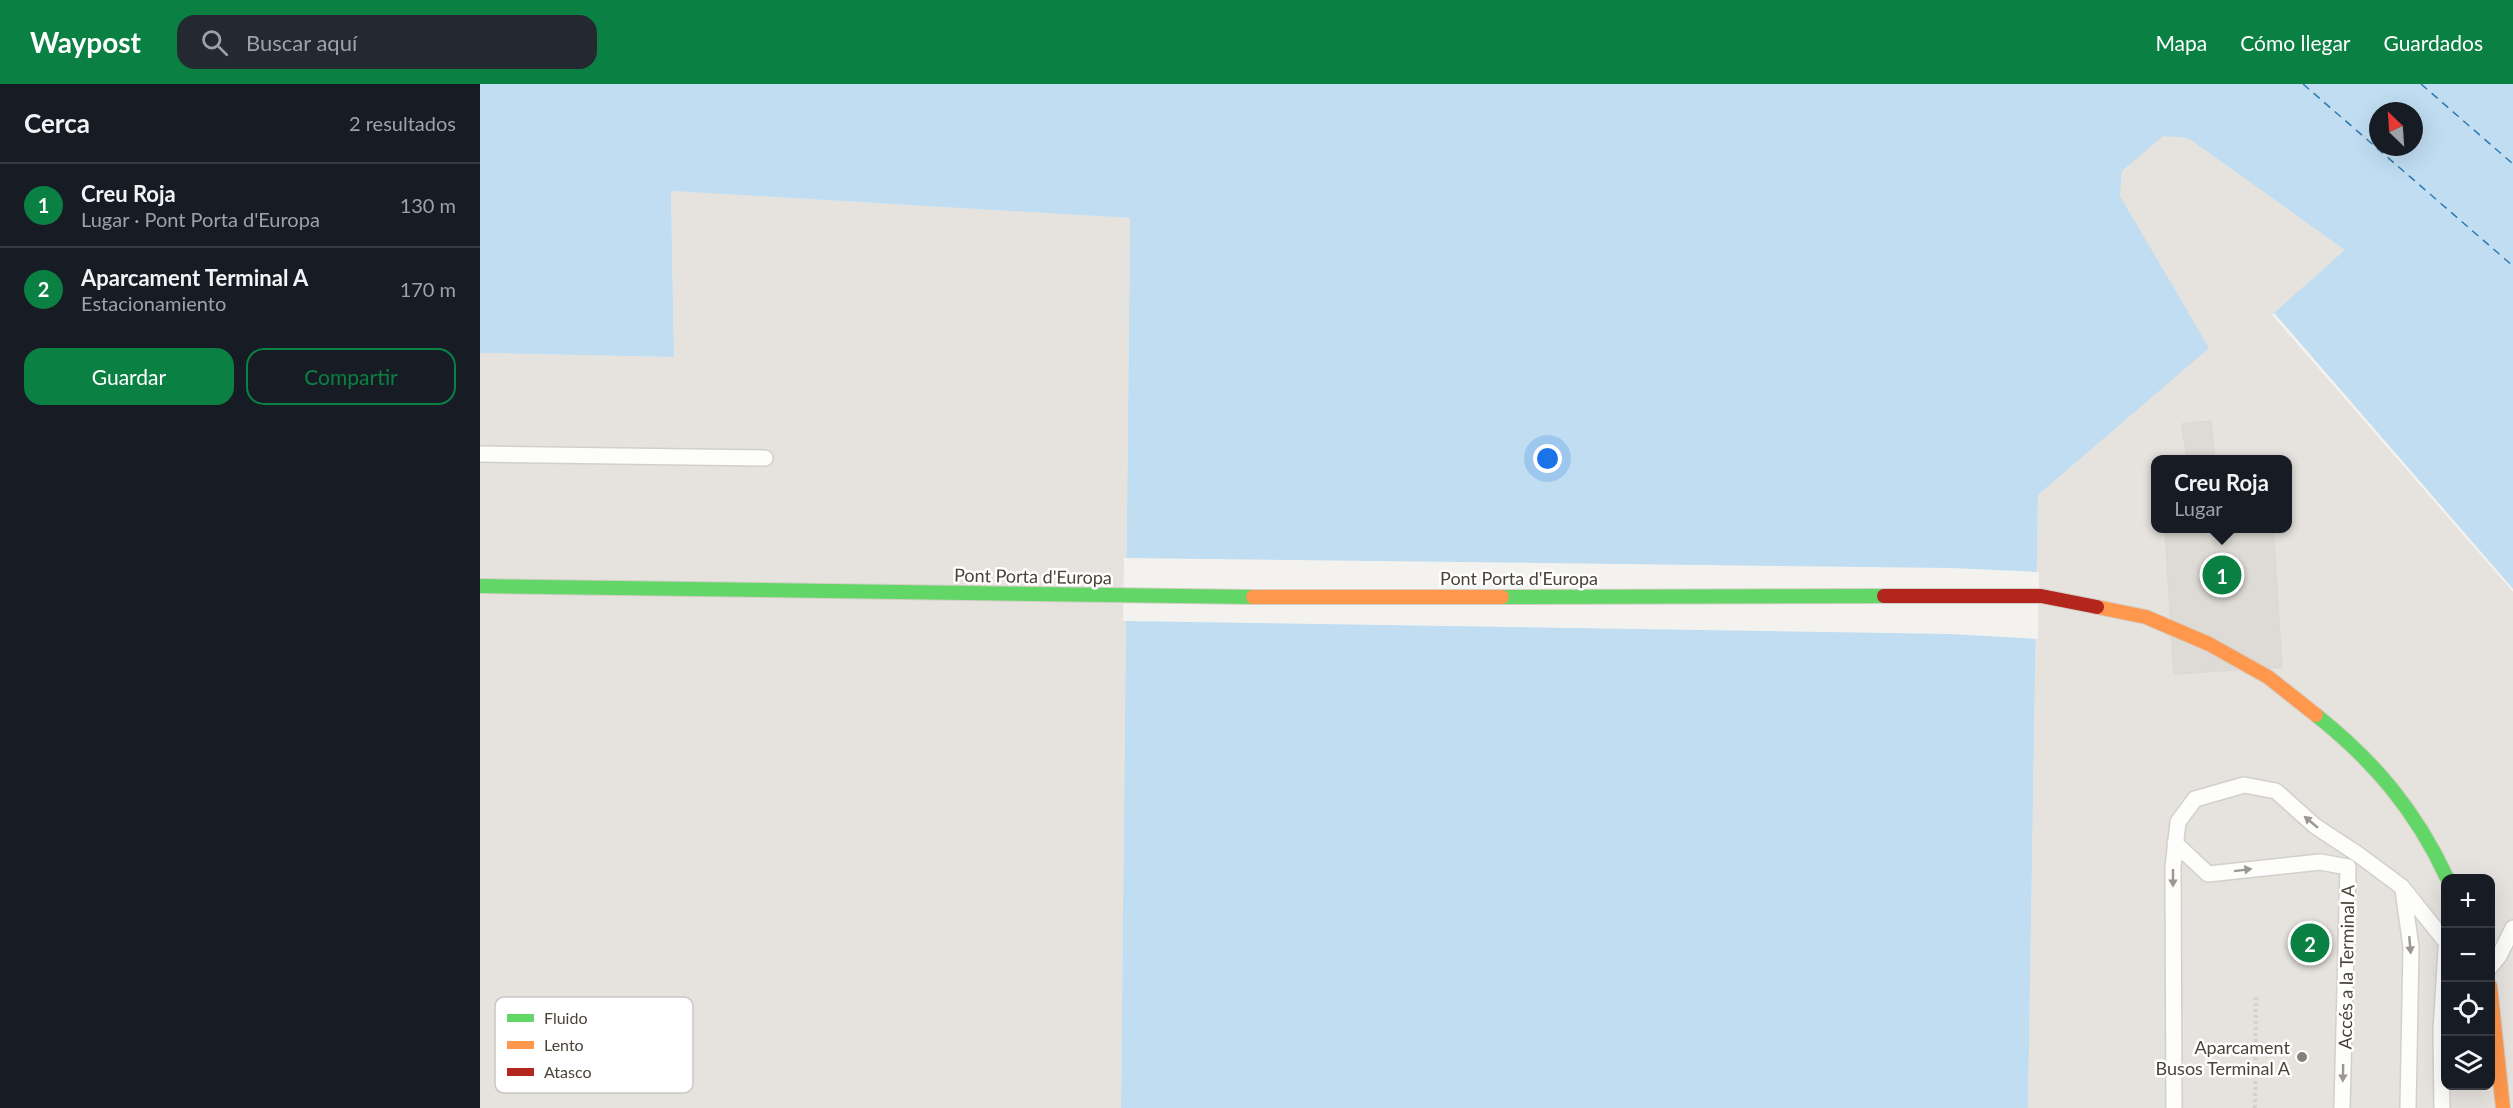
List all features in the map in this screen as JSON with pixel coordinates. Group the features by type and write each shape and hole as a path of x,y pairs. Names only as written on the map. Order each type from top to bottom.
{"street":[{"name":"Pont Porta d'Europa","path":"480,586 1214,597 2041,596 2146,617 2209,644 2268,677 2332,728 2389,783 2432,846 2445,874"},
{"path":"2495,1033 2503,1108"}],"lane":[{"path":"480,454 765,458"},
{"name":"Accés a la Terminal A","path":"2174,1108 2173,867 2178,822 2195,799 2244,785 2276,791 2315,826 2402,887 2441,937"},
{"name":"Accés a la Terminal A","path":"2175,843 2208,874 2320,861 2348,867 2342,1108"},
{"path":"2348,867 2359,855"},
{"path":"2402,887 2411,947 2408,1108"},
{"path":"2495,961 2513,928"},
{"path":"2442,1108 2443,1036"}],"path":[{"path":"2255,1108 2256,994"}],"shaded area":[{"path":"2163,135 2188,138 2346,250 2274,313 2513,589 2513,1108 2028,1108 2038,495 2208,348 2120,196 2122,171"},
{"path":"671,191 1130,218 1121,1108 480,1108 480,353 674,357"},
{"name":"Aparcament Busos Terminal A","path":"2306,896 2325,903 2323,1108 2189,1108 2191,994 2244,1079 2268,1075 2293,1039 2273,1022 2290,996 2295,981 2297,905"},
{"path":"2251,898 2268,919 2263,972 2246,986 2221,957 2222,922"}],"water":[{"path":"480,84 2513,84 2513,589 2274,313 2345,250 2188,138 2163,136 2122,171 2120,196 2209,348 2038,495 2028,1108 1121,1108 1130,218 671,191 674,357 480,353"}],"pier":[{"path":"2274,313 2513,589 2513,592 2272,315"},
{"path":"1124,558 1952,568 2039,572 2038,639 1950,634 1123,621"}],"building":[{"path":"2211,421 2214,455 2186,455 2182,424"},
{"path":"2165,533 2273,533 2282,667 2174,674"}],"ferry route":[{"path":"2303,84 2513,266"},
{"path":"2421,84 2513,164"}],"traffic: fast":[{"path":"480,586 1253,597"},
{"path":"1502,597 1884,596"},
{"path":"2316,715 2357,750 2392,789 2422,831 2445,874"}],"traffic: slow":[{"path":"1253,597 1502,597"},
{"path":"2097,607 2146,617 2209,644 2268,677 2316,715"},
{"path":"2495,1033 2503,1108"}],"traffic: jam":[{"path":"1884,596 2041,596 2097,607"}],"place":[{"name":"Creu Roja","path":"2222,575"},
{"name":"Aparcament Terminal A","path":"2310,943"},
{"name":"Aparcament Busos Terminal A","path":"2302,1057"}]}
